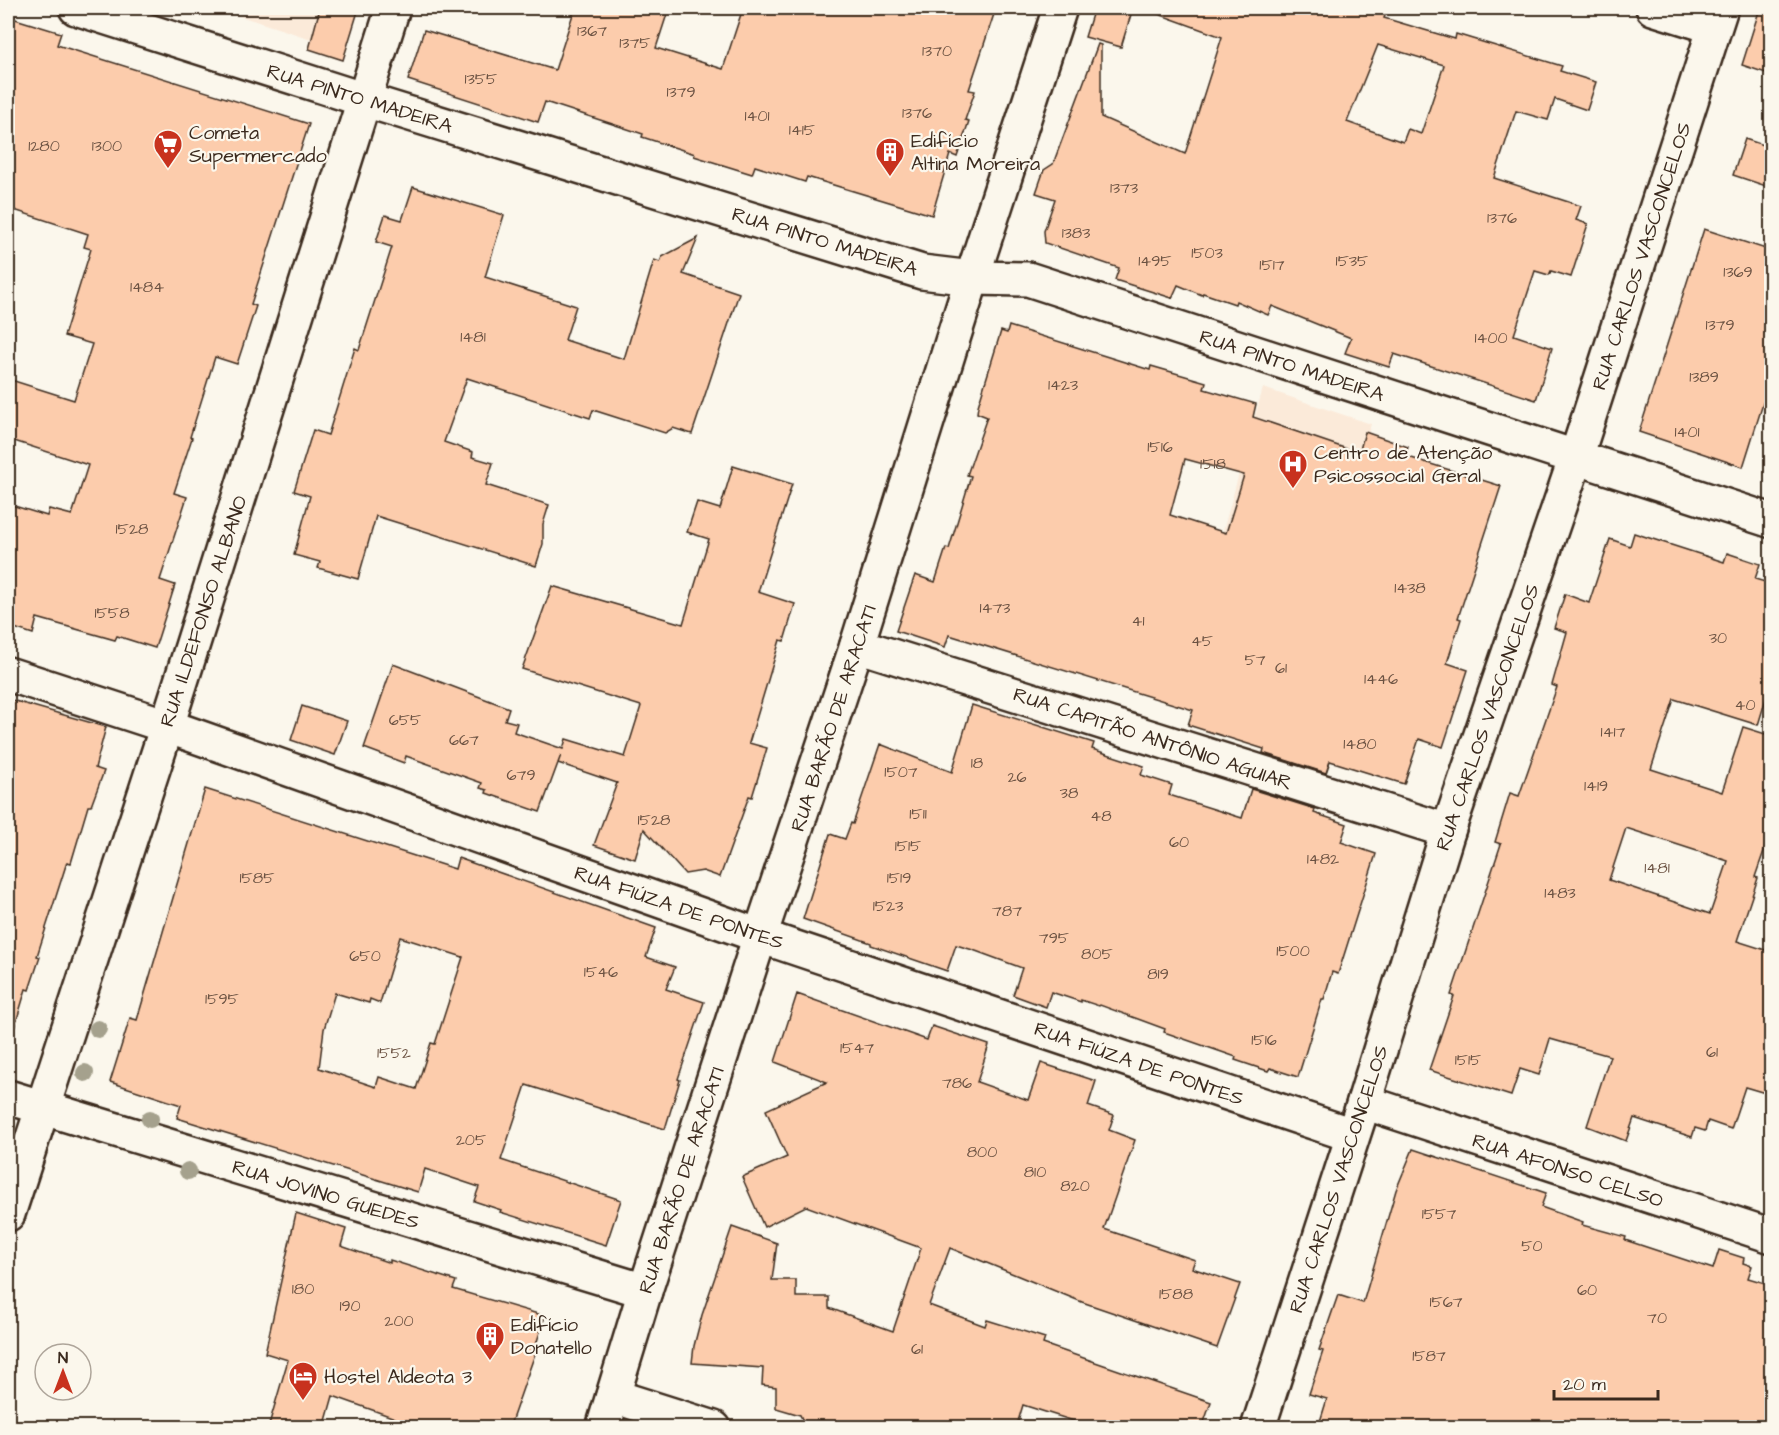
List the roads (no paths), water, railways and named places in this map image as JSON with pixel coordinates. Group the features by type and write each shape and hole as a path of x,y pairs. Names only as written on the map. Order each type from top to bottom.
{"street":[{"name":"RUA PINTO MADEIRA","path":"76,8 922,272 972,279 1028,279 1772,521"},
{"name":"RUA ILDEFONSO ALBANO","path":"8,1214 167,726 393,8"},
{"name":"RUA BARÃO DE ARACATI","path":"603,1428 645,1291 857,645 1060,8"},
{"path":"1653,8 1718,17"},
{"name":"RUA CARLOS VASCONCELOS","path":"1258,1428 1364,1102 1448,831 1576,457 1718,17"},
{"name":"RUA CAPITÃO ANTÔNIO AGUIAR","path":"857,645 1448,831"},
{"name":"RUA FIÚZA DE PONTES","path":"8,674 167,726 760,936 1352,1135"},
{"name":"RUA JOVINO GUEDES","path":"8,1096 645,1291"},
{"name":"RUA AFONSO CELSO","path":"1364,1102 1772,1236"},
{"path":"613,1396 714,1428"}],"place":[{"name":"Cometa Supermercado","path":"168,170"},
{"name":"Edifício Altina Moreira","path":"890,178"},
{"name":"Centro de Atenção Psicossocial Geral","path":"1293,490"},
{"name":"Edifício Donatello","path":"490,1362"},
{"name":"Hostel Aldeota 3","path":"303,1402"}]}
